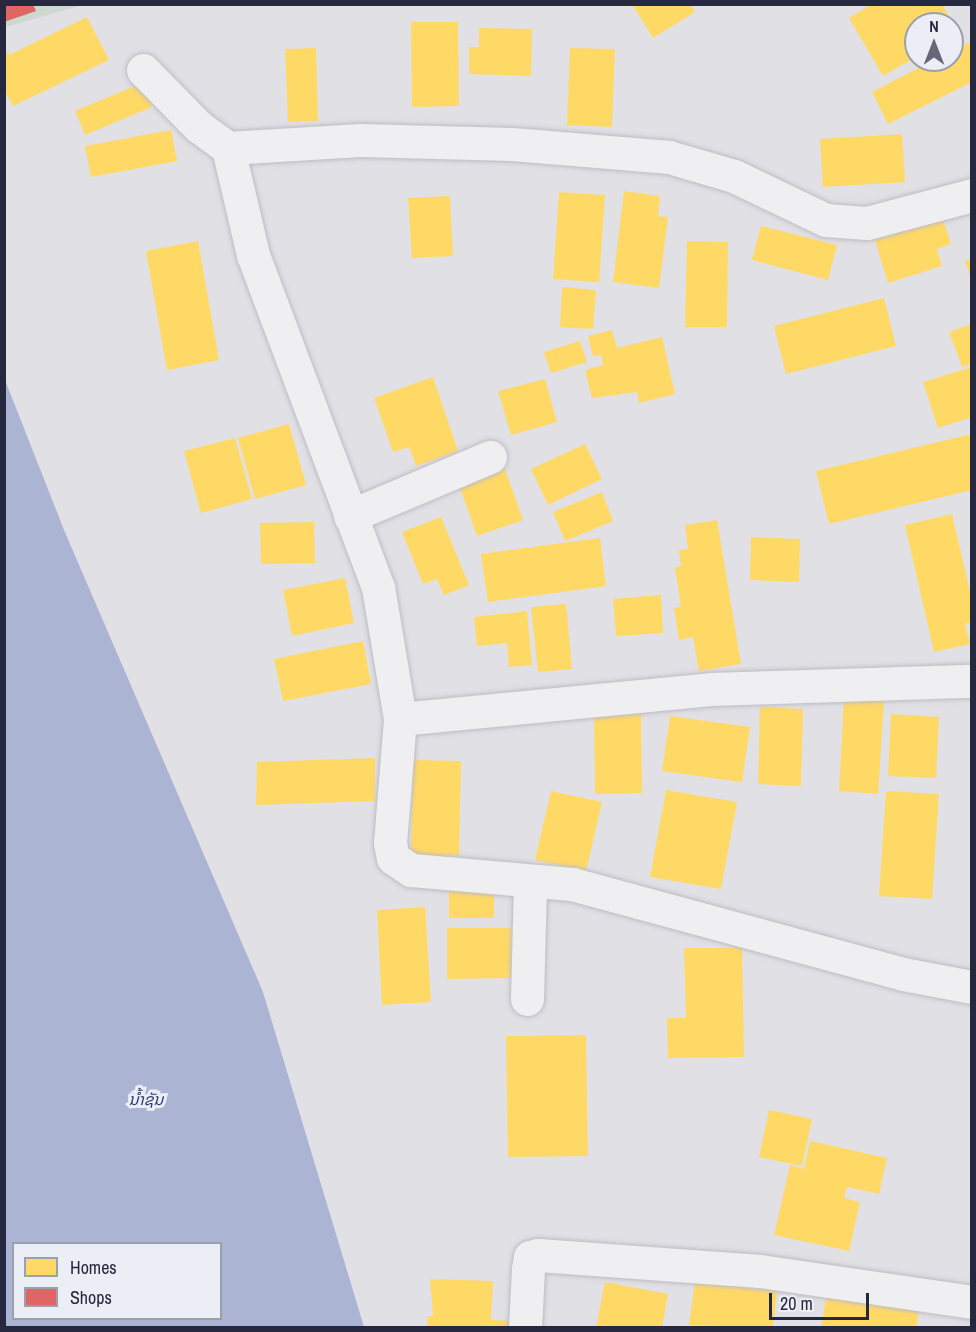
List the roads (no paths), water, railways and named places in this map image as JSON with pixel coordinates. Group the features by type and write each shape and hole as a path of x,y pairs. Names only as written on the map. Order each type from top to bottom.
{"street":[{"path":"143,70 199,127 228,148 360,140 512,144 669,157 734,176 826,220 867,223 972,195"},
{"path":"228,148 253,255 378,587 400,719 390,843 393,858 411,870 572,884 903,974 972,987"},
{"path":"350,516 490,457"},
{"path":"400,719 711,689 972,681"},
{"path":"526,999 530,881"},
{"path":"525,1328 530,1257 538,1255 760,1271 972,1302"}],"water":[{"name":"ນ້ຳຊັນ","path":"5,380 64,530 263,992 364,1327 5,1327"}]}
